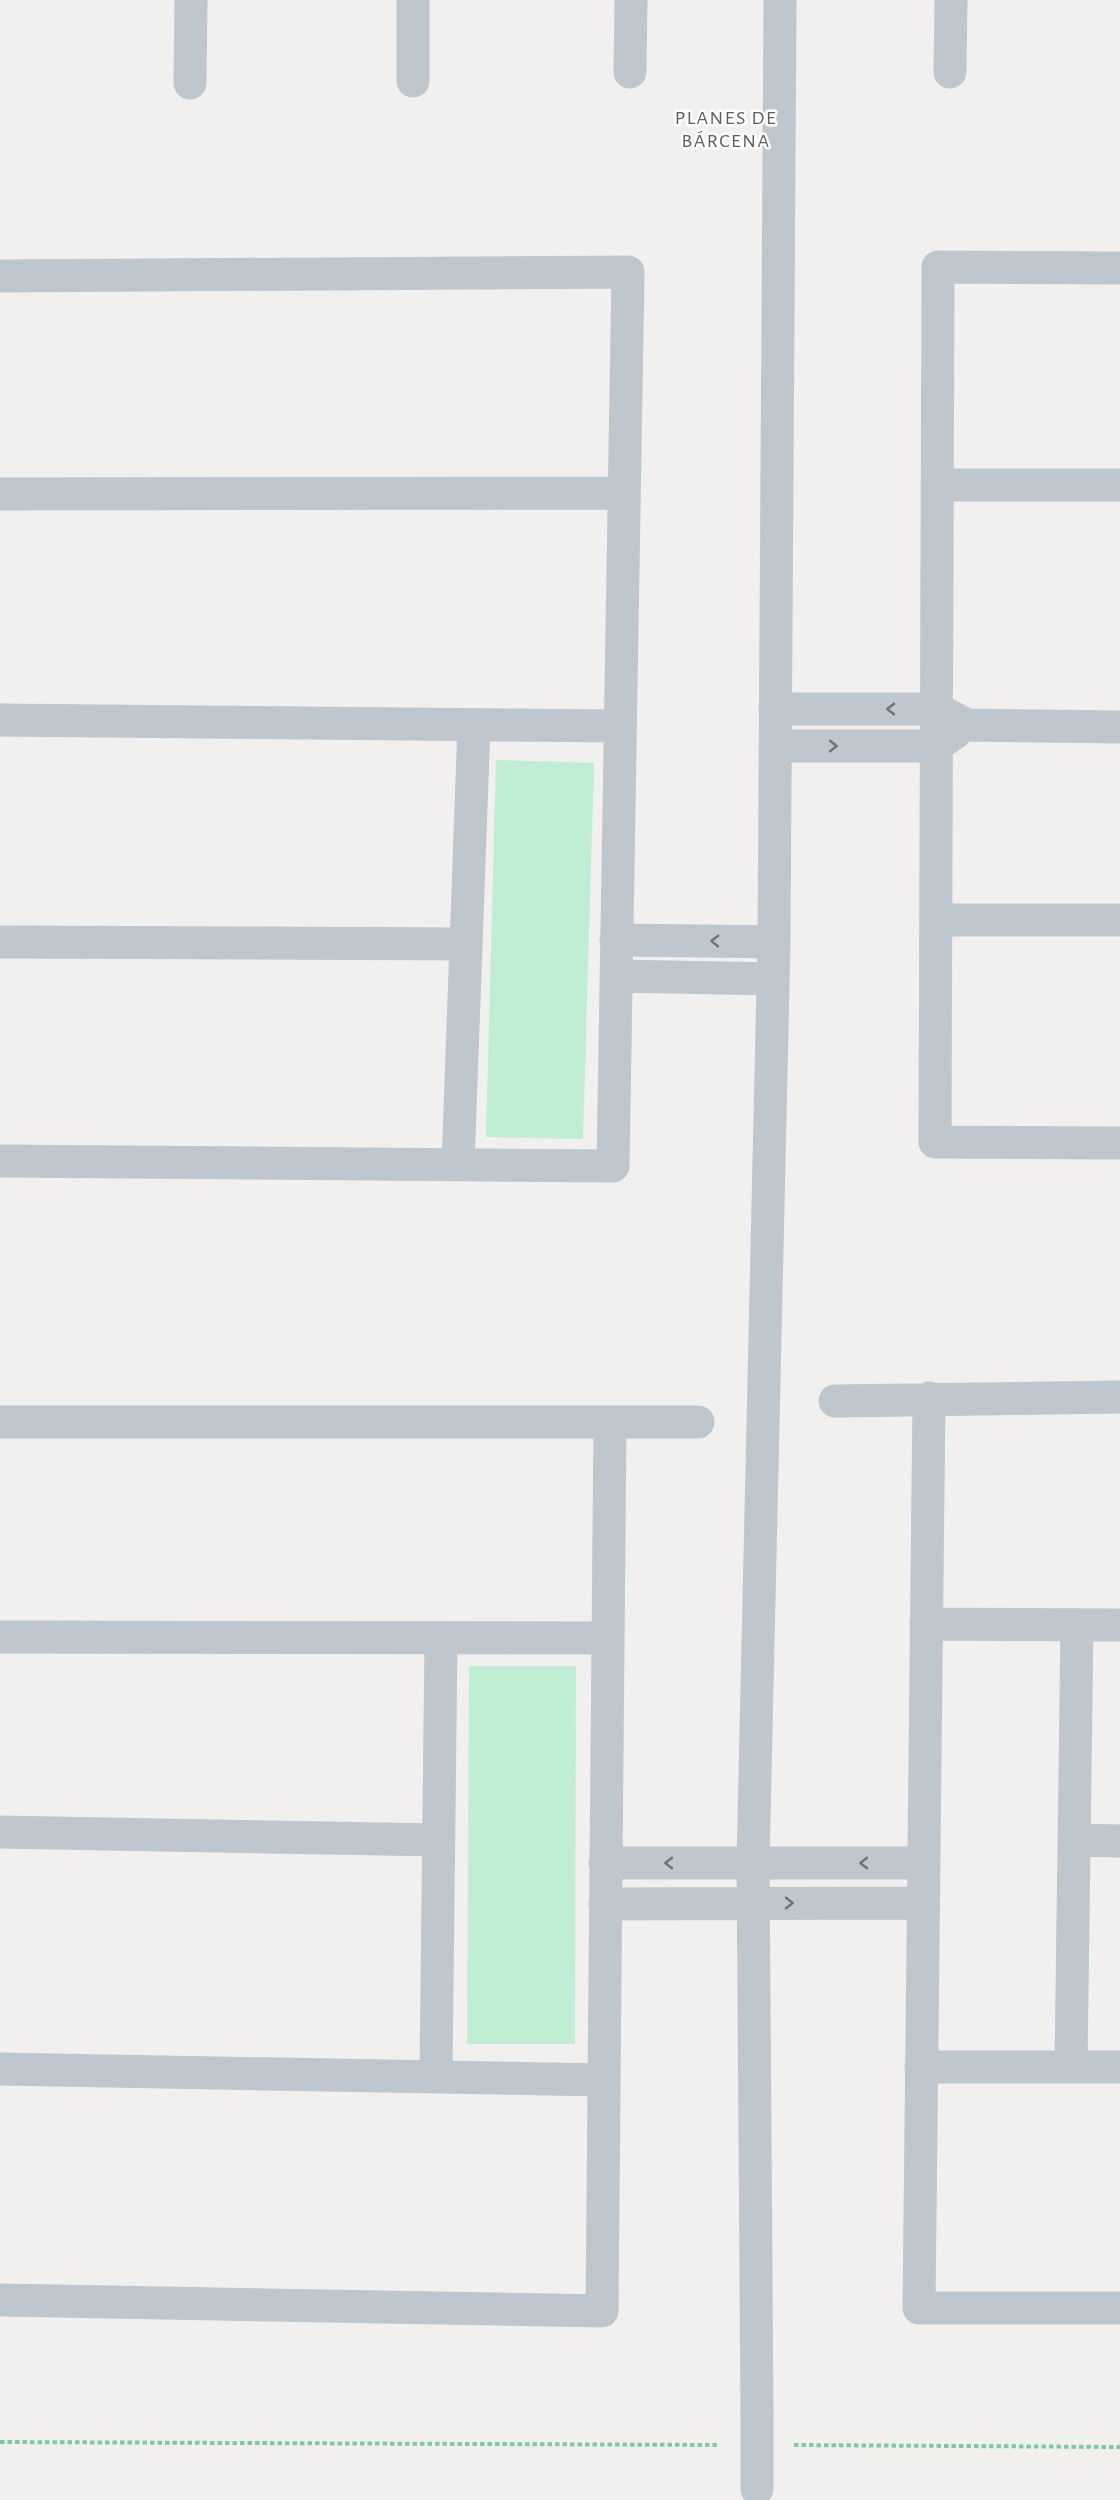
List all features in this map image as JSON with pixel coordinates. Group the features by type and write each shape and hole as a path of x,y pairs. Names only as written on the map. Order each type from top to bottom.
{"street":[{"path":"190,83 191,0"},
{"path":"413,0 413,81"},
{"path":"630,72 631,0"},
{"path":"757,2494 753,1863 774,942 780,0"},
{"path":"950,72 951,0"},
{"path":"1120,268 938,267 935,1142 1120,1143"},
{"path":"0,276 628,272 613,1166 0,1161"},
{"path":"937,485 1120,485"},
{"path":"0,494 624,493"},
{"path":"775,709 936,709 966,725 1120,727"},
{"path":"0,720 620,726"},
{"path":"458,1165 474,724"},
{"path":"775,746 936,746 966,725"},
{"path":"936,920 1120,920"},
{"path":"616,940 774,942"},
{"path":"0,942 466,944"},
{"path":"616,976 773,979"},
{"path":"836,1401 1120,1396"},
{"path":"929,1398 922,1863 919,2308 1120,2307"},
{"path":"0,1422 698,1422"},
{"path":"0,2300 602,2311 609,1422"},
{"path":"926,1624 1120,1625"},
{"path":"1071,2067 1077,1625"},
{"path":"0,1638 608,1638"},
{"path":"436,2077 441,1638"},
{"path":"0,1832 439,1840"},
{"path":"1074,1840 1120,1841"},
{"path":"605,1863 922,1863"},
{"path":"605,1904 922,1903"},
{"path":"921,2067 1120,2067"},
{"path":"0,2069 604,2080"}],"path":[{"path":"0,2442 727,2445"},
{"path":"786,2445 1120,2447"}],"green space":[{"path":"496,760 594,763 583,1139 486,1137"},
{"path":"469,1666 576,1666 575,2044 467,2044"}],"district":[{"name":"PLANES DE BÁRCENA","path":"726,130"}]}
